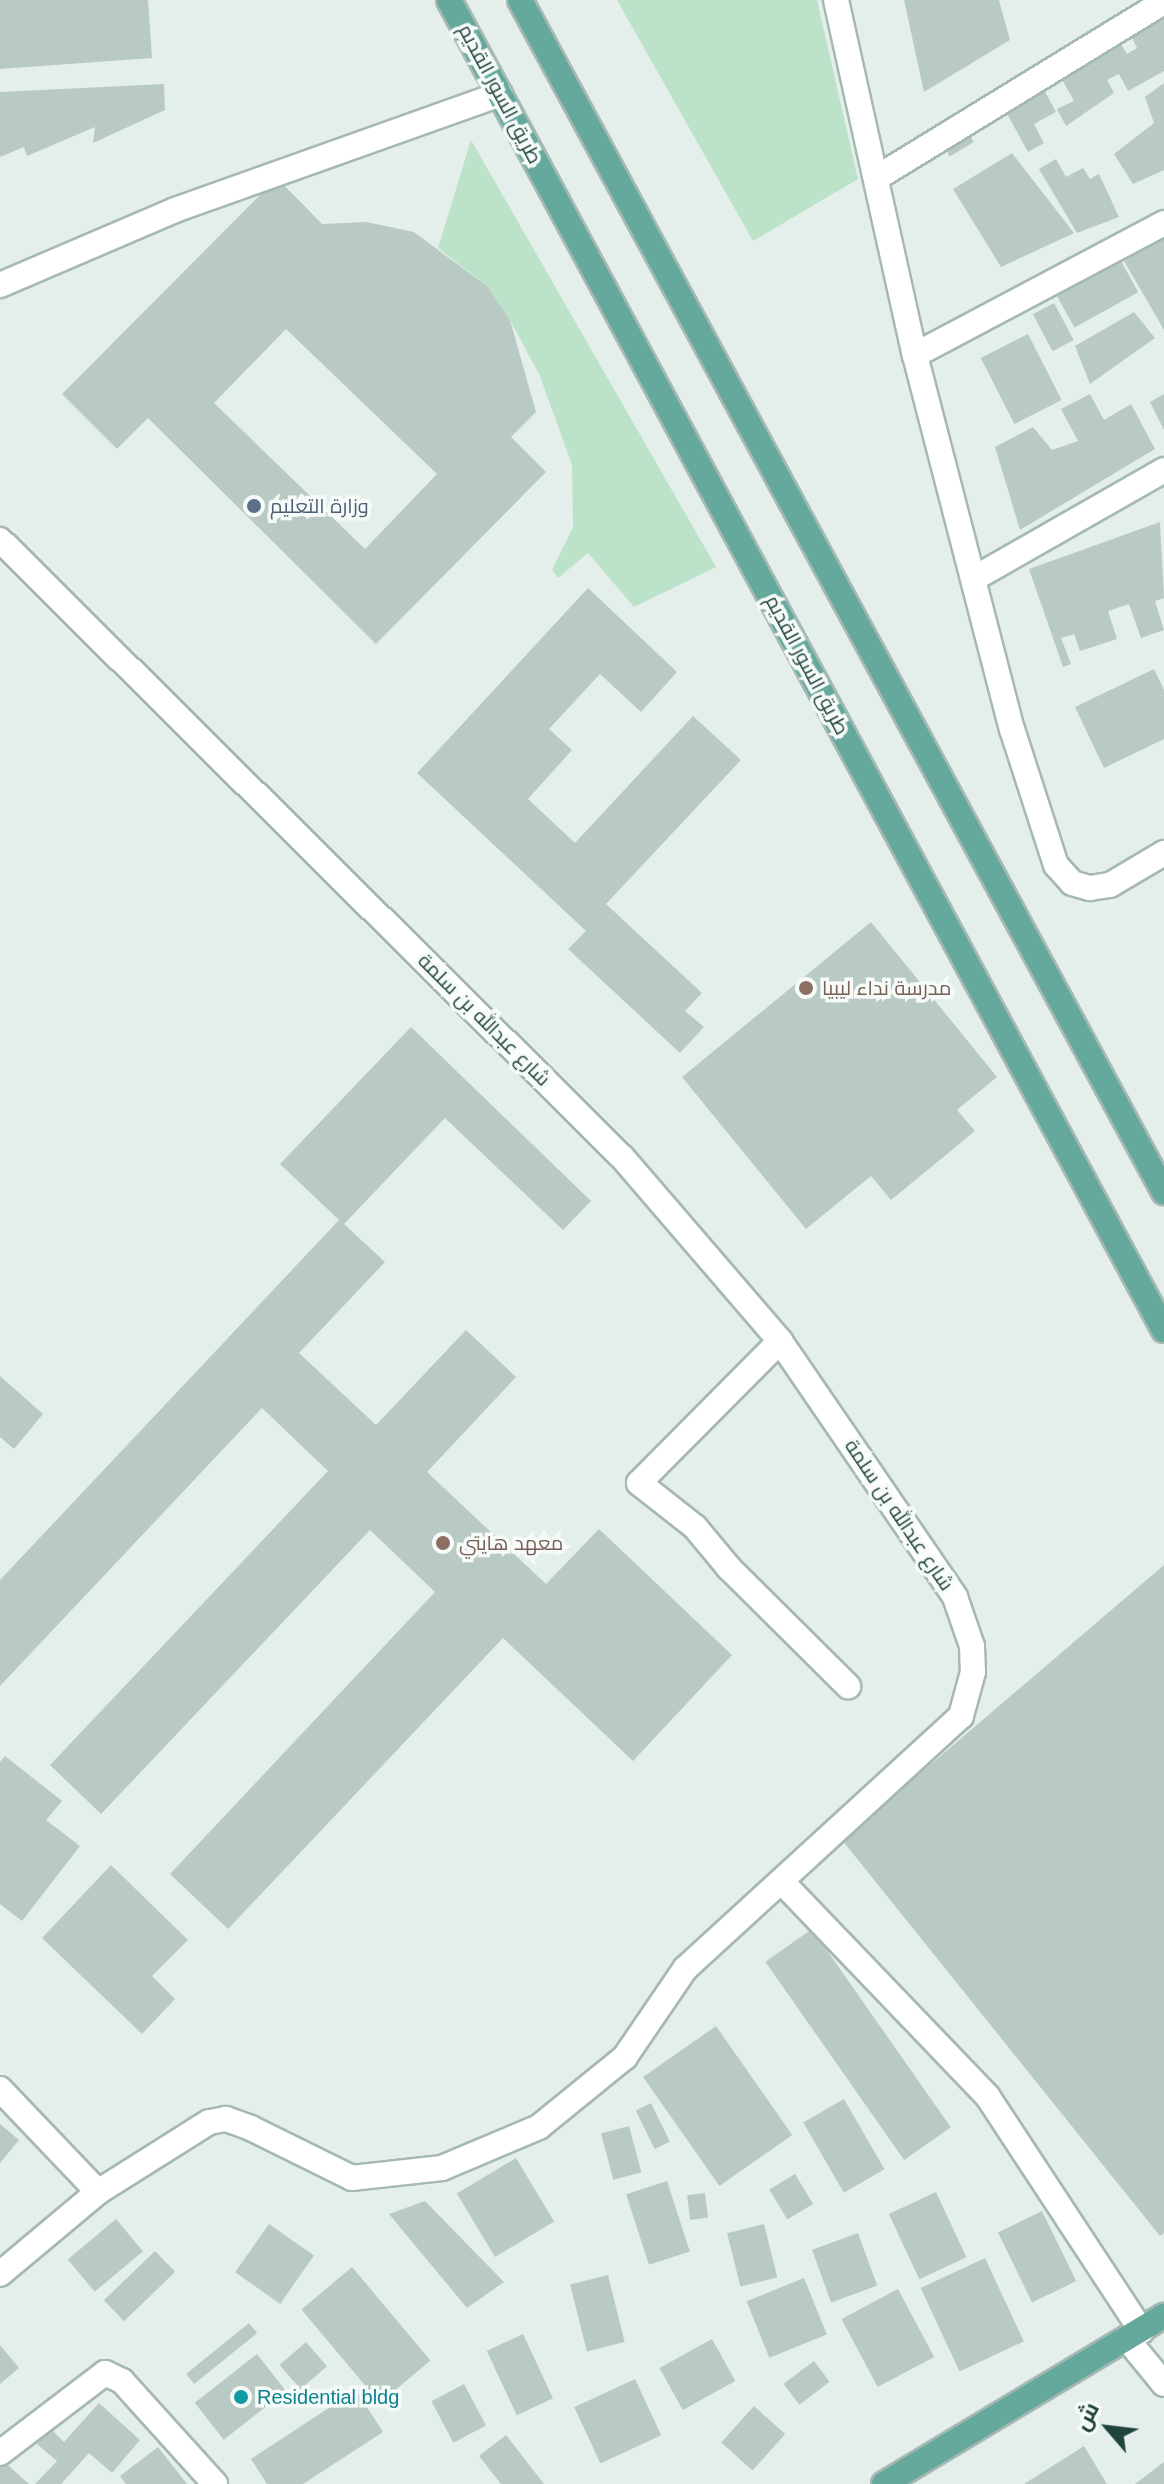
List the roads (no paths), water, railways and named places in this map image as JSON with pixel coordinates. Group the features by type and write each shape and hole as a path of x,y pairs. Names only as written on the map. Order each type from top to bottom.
{"main road":[{"name":"طريق السور القديم","path":"449,0 1160,1314"},
{"path":"520,0 1164,1192"},
{"path":"884,2484 1164,2316"}],"street":[{"path":"836,0 878,177 915,355 1012,729 1056,865 1072,883 1090,888 1110,885 1164,853"},
{"path":"878,177 1164,2"},
{"path":"0,285 175,210 500,94"},
{"path":"915,355 1164,223"},
{"path":"975,578 1164,470"},
{"name":"شارع عبدالله بن سلمة","path":"0,540 622,1157 780,1341 955,1597 972,1646 973,1672 961,1716 783,1883 685,1969 625,2057 539,2127 442,2168 352,2178 226,2119 187,2134 98,2192 0,2274"},
{"path":"780,1341 639,1483 695,1527 729,1568 848,1686"},
{"path":"783,1883 988,2097 1164,2384"},
{"path":"0,2089 98,2192"},
{"path":"0,2453 105,2373 122,2381 215,2484"}],"place":[{"name":"وزارة التعليم","path":"254,506"},
{"name":"مدرسة نداء ليبيا","path":"806,988"},
{"name":"معهد هايتي","path":"443,1543"},
{"name":"Residential bldg","path":"241,2397"}]}
